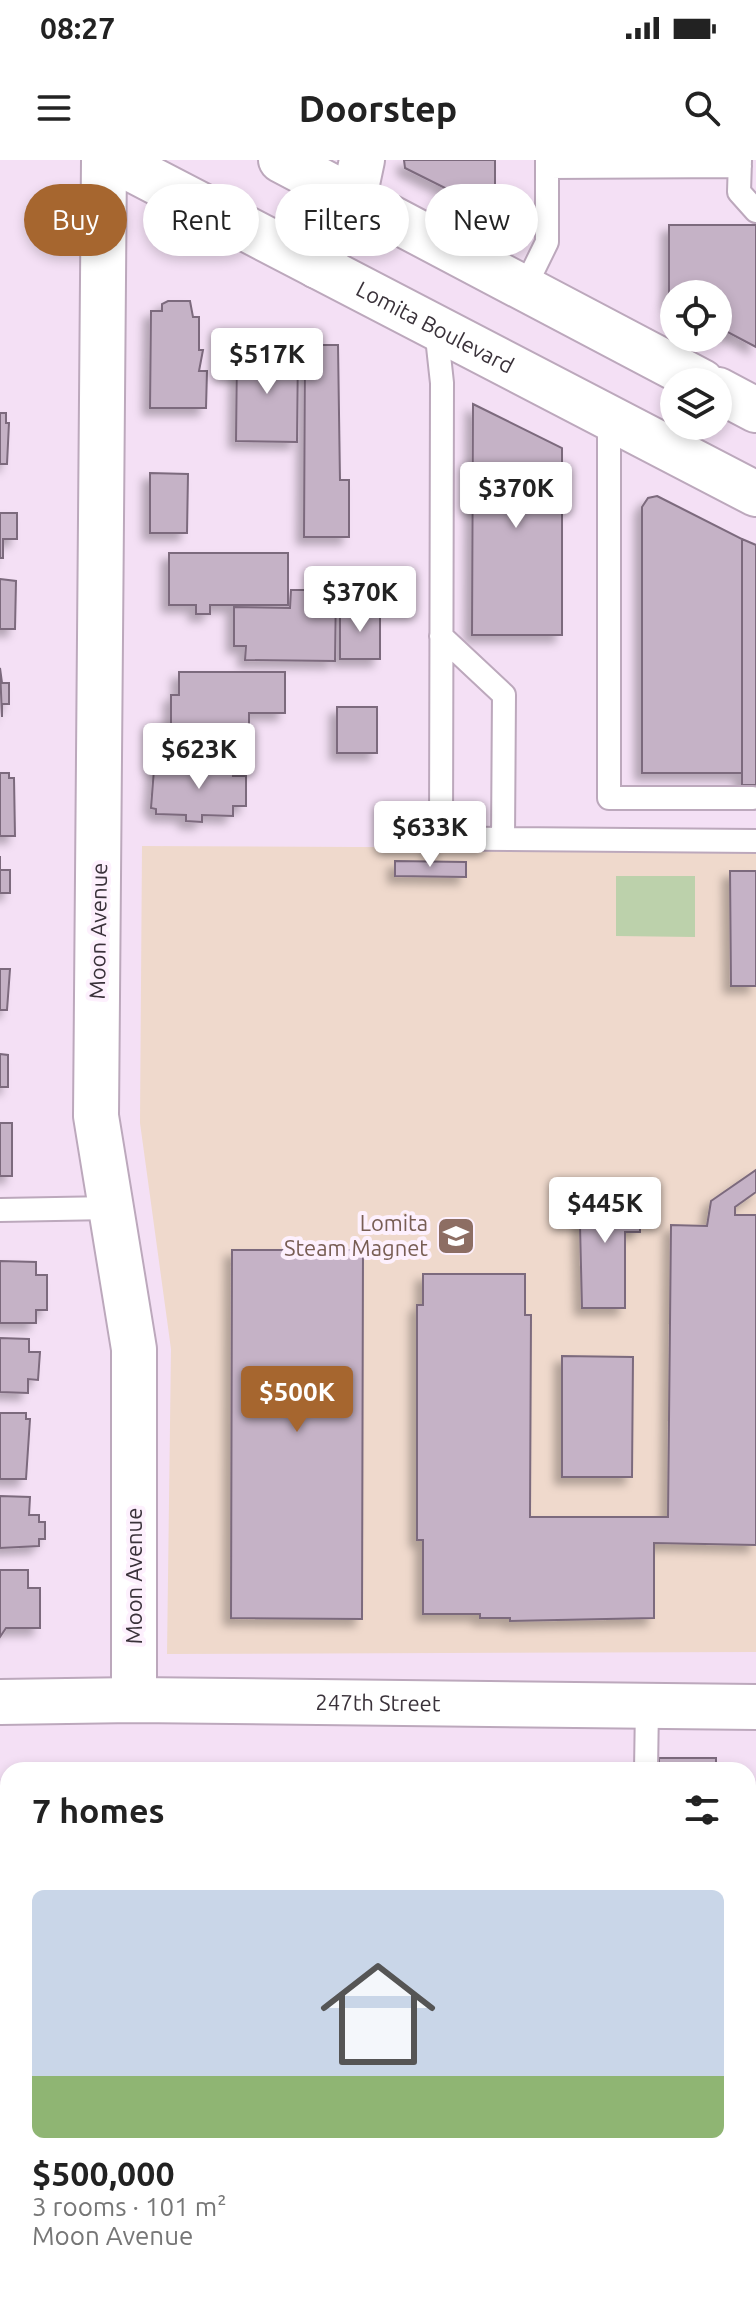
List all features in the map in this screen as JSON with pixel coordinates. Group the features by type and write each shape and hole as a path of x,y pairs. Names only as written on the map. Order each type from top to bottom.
{"street":[{"name":"Moon Avenue","path":"104,160 96,1116 134,1349 134,1700"},
{"name":"Lomita Boulevard","path":"114,160 756,494"},
{"path":"281,160 358,179 524,289 675,368"},
{"path":"317,266 358,179"},
{"path":"732,397 756,410"},
{"name":"247th Street","path":"0,1702 134,1700 756,1707"}],"lane":[{"path":"524,289 547,242 547,164 740,163 739,192 756,211"},
{"path":"436,328 442,383 441,838"},
{"path":"609,417 609,798 753,798"},
{"path":"441,636 504,695 503,839"},
{"path":"390,838 756,841"},
{"path":"0,1210 111,1208"},
{"path":"646,1762 647,1706"}],"shaded area":[{"name":"Lomita Steam Magnet","path":"142,846 756,849 756,1652 167,1654 171,1349 140,1123"}],"green space":[{"path":"616,876 695,876 695,937 616,936"}],"building":[{"path":"404,160 495,160 495,184 437,184 405,168"},
{"path":"669,225 756,225 756,347 732,334 732,280 669,280"},
{"path":"190,301 193,317 199,317 199,350 203,350 199,371 207,371 206,408 150,408 151,311 162,311 162,304"},
{"path":"305,345 338,345 340,480 349,480 349,537 304,537"},
{"path":"237,350 298,351 297,442 236,441"},
{"path":"473,404 562,448 562,635 472,635"},
{"path":"0,413 6,413 6,423 9,423 7,464 0,464"},
{"path":"150,473 188,474 187,533 150,533"},
{"path":"657,496 742,539 742,773 642,773 642,507 648,498"},
{"path":"0,513 17,513 17,539 3,539 3,558 0,558"},
{"path":"742,539 756,545 756,785 742,785"},
{"path":"169,553 288,553 288,605 210,605 210,614 196,614 196,605 169,605"},
{"path":"0,579 16,581 15,629 0,629"},
{"path":"291,590 336,590 335,661 245,660 246,646 234,646 234,607 290,608"},
{"path":"340,609 380,609 380,659 340,659"},
{"path":"0,668 2,683 9,683 9,704 2,704 2,717"},
{"path":"179,672 285,672 285,713 249,713 249,725 217,725 217,732 201,731 192,725 171,725 171,695 179,695"},
{"path":"337,707 377,707 377,753 337,753"},
{"path":"193,760 234,762 233,776 246,776 246,806 233,806 233,816 202,815 202,822 186,821 186,815 156,814 156,809 151,808 154,769 192,770"},
{"path":"0,773 9,773 9,778 14,778 15,836 0,836"},
{"path":"395,861 466,862 466,877 395,876"},
{"path":"0,870 10,870 10,893 0,893"},
{"path":"730,871 756,871 756,986 731,986"},
{"path":"0,969 10,969 7,1010 0,1010"},
{"path":"0,1054 8,1055 8,1087 0,1087"},
{"path":"0,1123 12,1123 12,1176 0,1176"},
{"path":"756,1170 756,1192 735,1207 735,1215 756,1215 756,1545 654,1543 654,1618 510,1621 510,1618 480,1618 480,1614 423,1614 423,1540 417,1540 417,1305 423,1305 423,1274 525,1274 525,1315 531,1315 530,1517 668,1517 671,1225 707,1226 711,1201"},
{"path":"579,1184 604,1184 604,1194 640,1197 640,1232 625,1232 625,1308 582,1308"},
{"path":"232,1250 363,1250 362,1619 231,1618"},
{"path":"0,1261 36,1262 36,1275 47,1275 47,1310 36,1310 36,1323 0,1323"},
{"path":"0,1338 29,1339 29,1352 40,1352 38,1380 28,1379 28,1393 0,1392"},
{"path":"562,1356 633,1357 632,1477 562,1477"},
{"path":"0,1413 26,1413 26,1419 30,1419 26,1479 0,1479"},
{"path":"0,1496 30,1497 29,1515 39,1515 39,1522 45,1522 45,1539 39,1539 39,1546 0,1548"},
{"path":"0,1570 28,1570 28,1588 40,1588 40,1628 6,1628 0,1637"},
{"path":"659,1758 716,1758 716,1762 659,1762"}],"place":[{"name":"Lomita Steam Magnet","path":"456,1236"}]}
